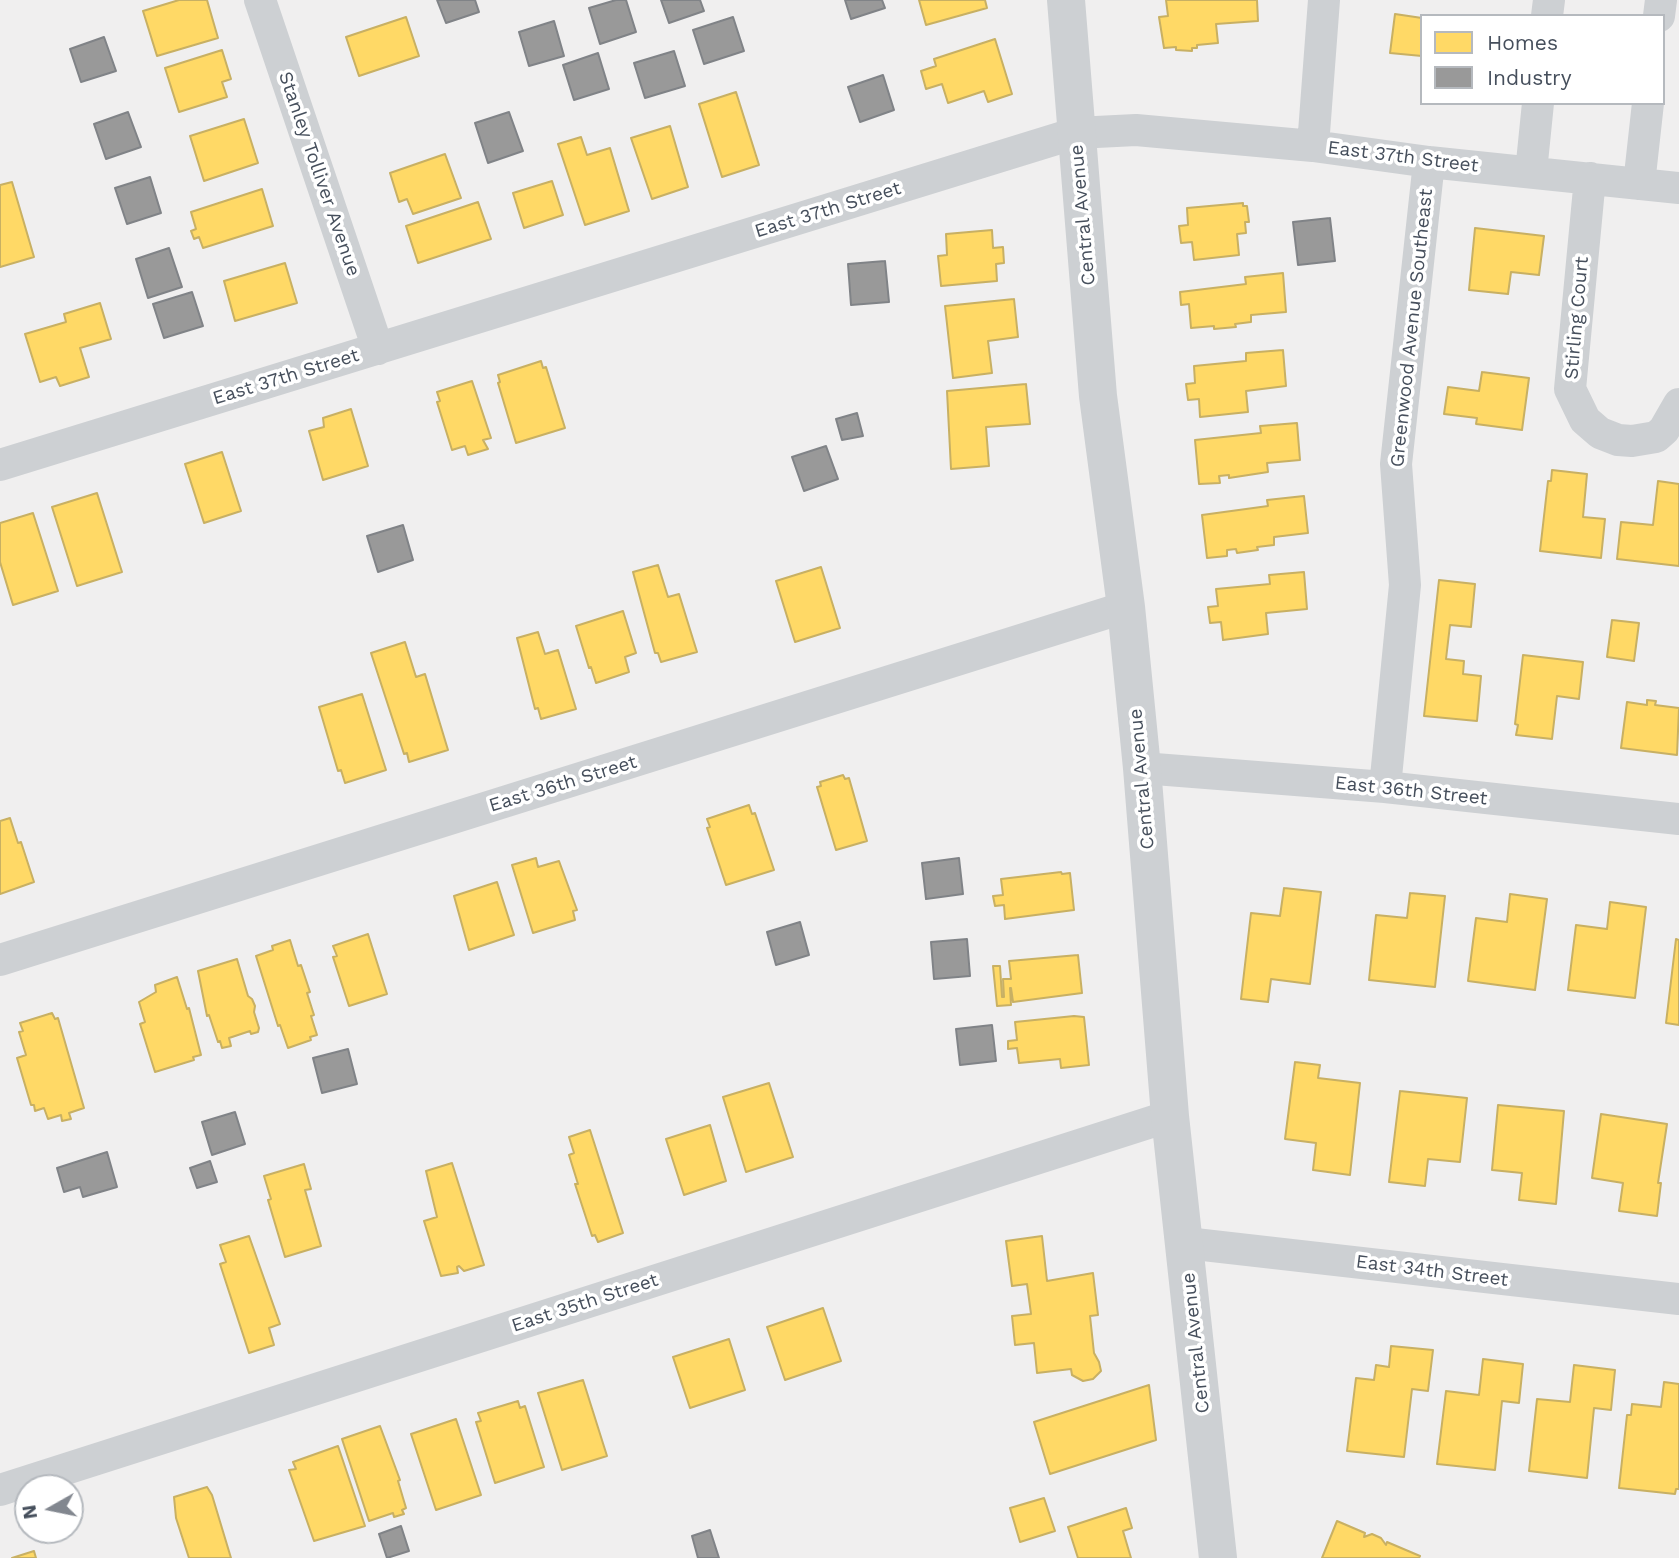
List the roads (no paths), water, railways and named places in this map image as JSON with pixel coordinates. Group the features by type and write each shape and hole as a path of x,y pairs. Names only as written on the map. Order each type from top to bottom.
{"street":[{"name":"Stanley Tolliver Avenue","path":"260,0 378,349"},
{"name":"Central Avenue","path":"1066,0 1098,396 1126,607 1170,1116 1186,1243 1218,1558"},
{"path":"1312,146 1324,0"},
{"path":"1531,172 1538,105"},
{"path":"1639,184 1648,105"},
{"name":"East 37th Street","path":"0,465 1076,133 1136,130 1312,146 1429,162 1679,188"},
{"name":"Greenwood Avenue Southeast","path":"1385,787 1405,585 1396,464 1429,162"},
{"name":"Stirling Court","path":"1590,178 1570,389 1585,420 1600,433 1618,440 1656,437 1664,430 1679,404"},
{"name":"East 36th Street","path":"0,960 1126,607"},
{"name":"East 36th Street","path":"1142,768 1385,787 1679,819"},
{"name":"East 35th Street","path":"0,1490 1170,1116"},
{"name":"East 34th Street","path":"1186,1243 1679,1299"}]}
